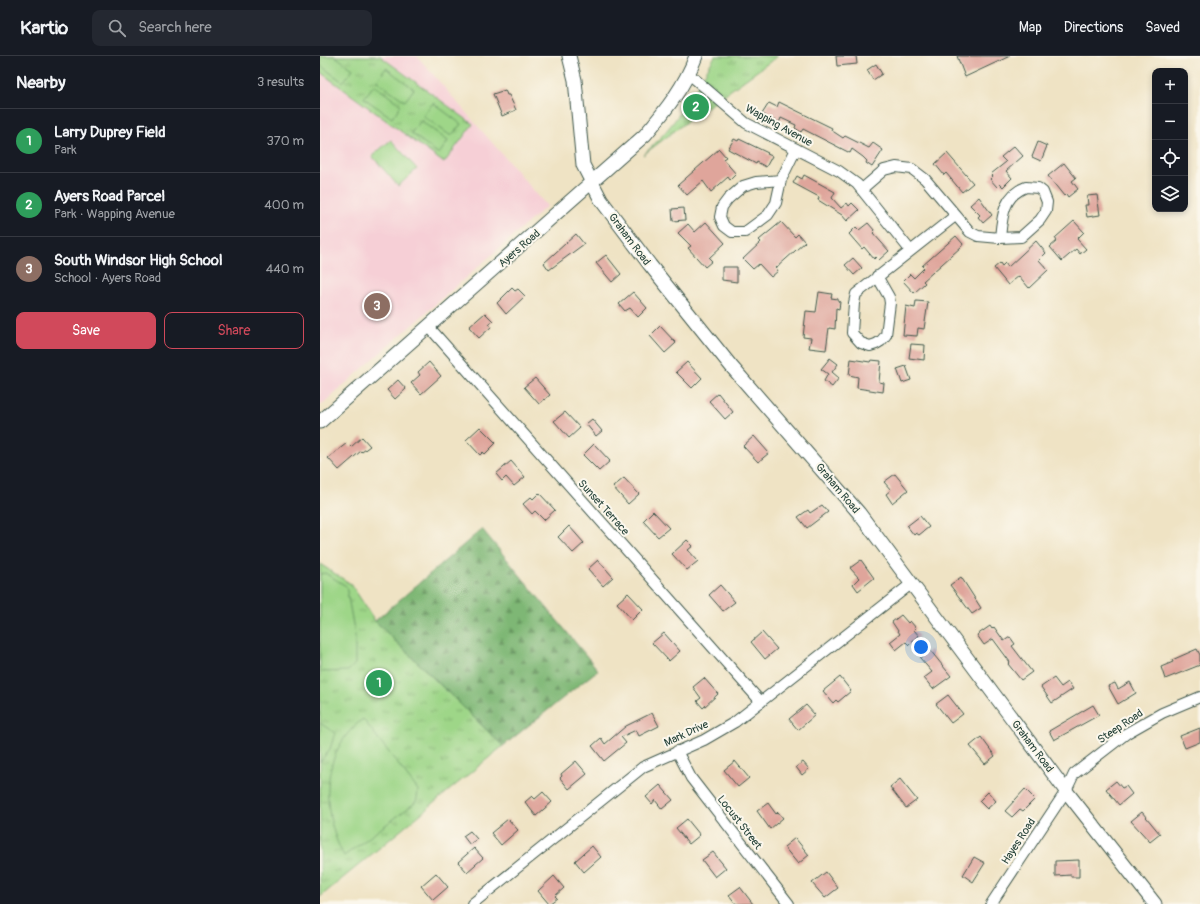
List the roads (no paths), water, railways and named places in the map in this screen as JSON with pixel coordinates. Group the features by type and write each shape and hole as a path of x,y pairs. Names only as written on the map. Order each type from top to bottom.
{"street":[{"name":"Graham Road","path":"569,56 575,80 583,165 601,200 650,266 731,366 859,514 1066,791 1154,904"},
{"name":"Ayers Road","path":"320,422 645,135 664,112 689,74 696,56"},
{"name":"Wapping Avenue","path":"689,74 746,123 839,171 862,189 910,250"},
{"path":"781,180 756,182 743,186 728,199 722,207 720,217 724,226 732,232 745,232 768,215 775,207 781,180 796,149"},
{"path":"862,189 884,170 896,167 912,169 925,179 955,216 974,235 1000,238 1015,238 1021,237 1044,216 1048,202 1038,188 1026,187 1015,193 1008,201 1004,209 1000,238"},
{"path":"878,276 890,300 887,330 881,341 876,344 865,345 857,341 852,333 855,298 859,291 910,250 955,216"},
{"name":"Sunset Terrace","path":"429,327 762,702"},
{"name":"Mark Drive","path":"472,904 643,767 710,736 735,722 911,584"},
{"name":"Steep Road","path":"1066,791 1074,774 1127,733 1162,713 1200,697"},
{"name":"Locust Street","path":"678,751 691,778 789,904"},
{"name":"Hayes Road","path":"991,904 1066,791"}],"place":[{"name":"Ayers Road Parcel","path":"696,107"},
{"name":"South Windsor High School","path":"377,306"},
{"name":"Larry Duprey Field","path":"379,683"}]}
